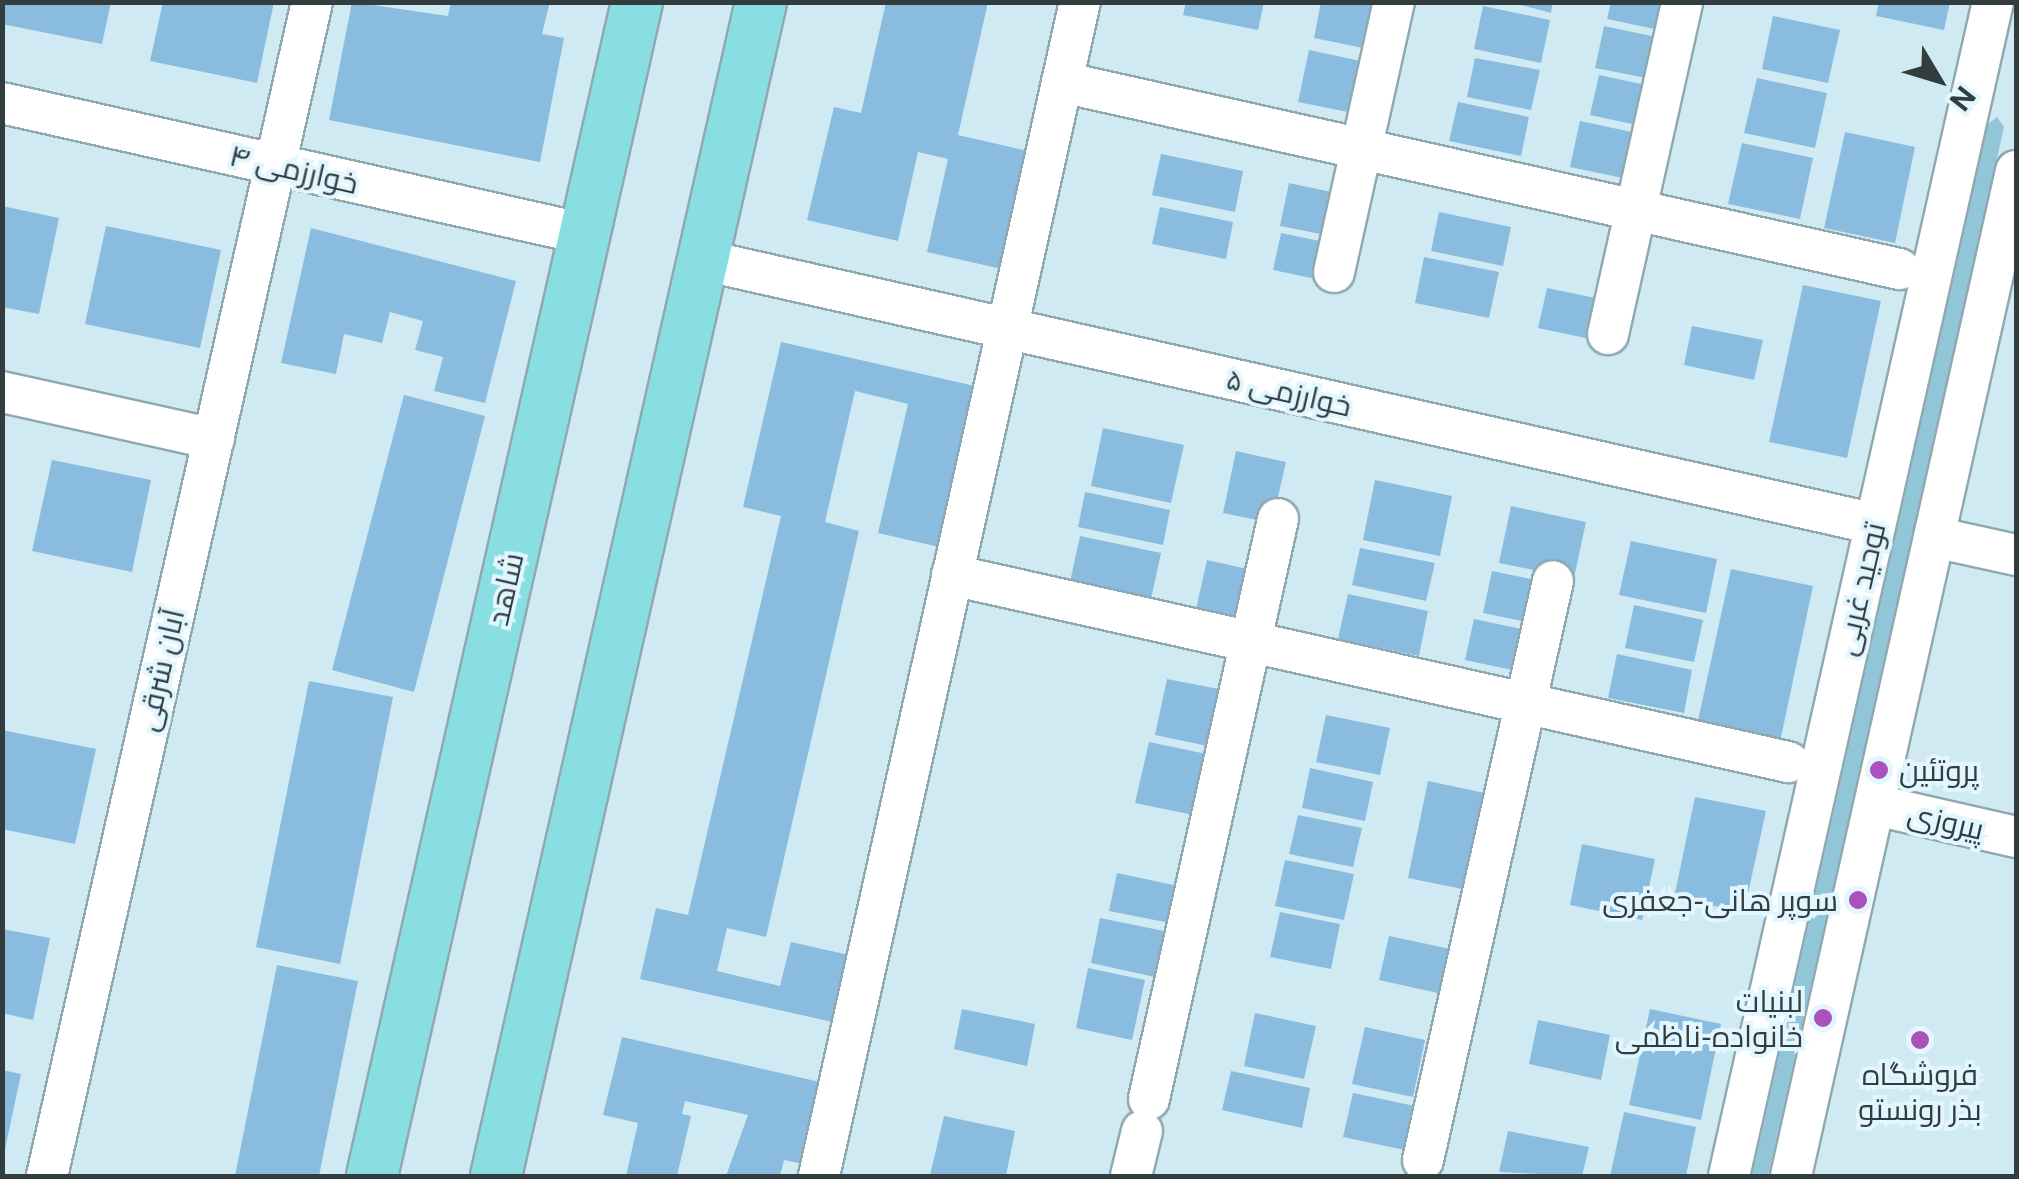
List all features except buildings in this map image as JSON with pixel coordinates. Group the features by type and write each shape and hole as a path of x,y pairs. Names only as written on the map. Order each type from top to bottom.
{"main road":[{"name":"شاهد","path":"372,1176 637,2"},
{"path":"496,1176 760,2"}],"street":[{"name":"آبان شرقی","path":"46,1176 312,2"},
{"path":"819,1176 1080,2"},
{"path":"1334,272 1394,2"},
{"path":"1608,334 1682,2"},
{"name":"توحید غربی","path":"1729,1176 1993,2"},
{"path":"1062,82 1899,269"},
{"name":"خوارزمی ۴","path":"2,103 585,234"},
{"name":"توحید غربی","path":"1791,1176 1934,537 2003,293 2016,171"},
{"name":"خوارزمی ۵","path":"702,260 1875,524"},
{"path":"2,392 214,439"},
{"path":"1132,1176 1278,519"},
{"path":"1934,537 2016,555"},
{"path":"952,575 1788,762"},
{"path":"1423,1160 1553,581"},
{"name":"پیروزی","path":"1875,805 2016,837"}],"shaded area":[{"path":"1997,117 2004,127 1768,1176 1752,1176 1988,124"}],"place":[{"name":"پروتئین","path":"1879,770"},
{"name":"سوپر هانی-جعفری","path":"1858,900"},
{"name":"لبنیات خانواده-ناظمی","path":"1823,1018"},
{"name":"فروشگاه بذر رونستو","path":"1920,1040"}]}
